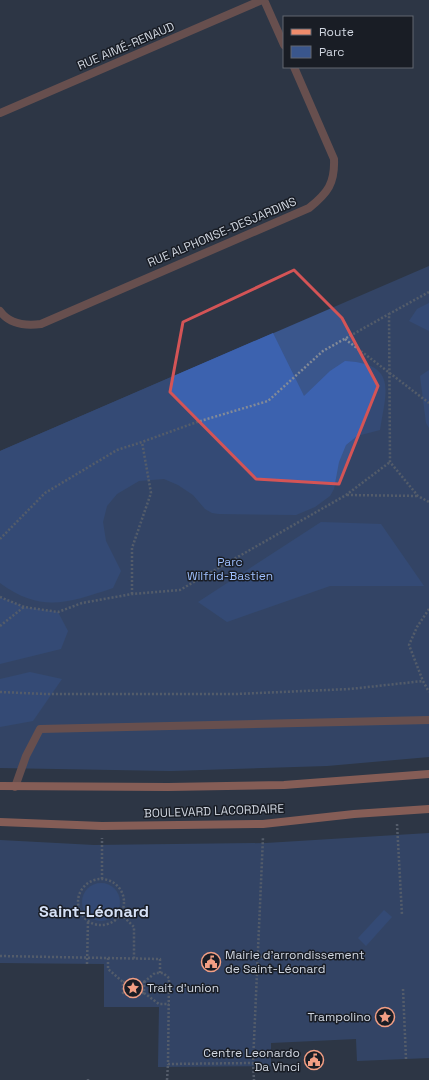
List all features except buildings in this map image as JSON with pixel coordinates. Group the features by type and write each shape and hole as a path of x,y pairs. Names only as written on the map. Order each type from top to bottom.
{"main road":[{"name":"BOULEVARD LACORDAIRE","path":"0,786 168,787 284,785 429,774"},
{"name":"BOULEVARD LACORDAIRE","path":"0,822 102,826 263,824 354,814 429,809"}],"street":[{"path":"263,0 283,43"},
{"name":"RUE AIMÉ-RENAUD","path":"0,113 263,0"},
{"name":"RUE ALPHONSE-DESJARDINS","path":"0,311 13,322 26,326 41,324 309,208 322,198 330,187 335,173 334,159 294,68"},
{"path":"15,787 26,756 40,729 429,720"}],"path":[{"path":"0,539 45,493 117,450 197,422 268,401 323,351 429,292"},
{"path":"389,314 390,462 418,496 429,502"},
{"path":"345,339 429,403"},
{"path":"132,594 132,548 151,493 142,442"},
{"path":"0,597 24,607 58,612 82,603 118,598 132,594 180,590 346,496 390,462"},
{"path":"346,496 418,496"},
{"path":"0,626 24,607"},
{"path":"429,609 417,627 409,646 429,692"},
{"path":"0,692 46,694 236,694 350,688 423,681"},
{"path":"396,811 402,915"},
{"path":"254,1080 253,1064 263,824"},
{"path":"102,826 102,879"},
{"path":"94,880 109,880 121,889 124,896 125,904 121,914 113,922 106,925 98,925 88,921 80,912 78,896 87,883 94,880"},
{"path":"121,914 134,927 134,958"},
{"path":"87,964 88,921"},
{"path":"252,957 366,954"},
{"path":"0,956 160,959 160,973"},
{"path":"108,958 108,969 123,982 144,982 155,973 163,974 169,978 167,1080"},
{"path":"123,982 123,994 144,993 160,1004 169,1004"},
{"path":"144,982 144,993"},
{"path":"403,989 406,1059"},
{"path":"168,1064 253,1064"}],"highlighted area":[{"path":"294,270 342,318 378,386 339,484 256,479 170,392 183,322"}],"green space":[{"name":"Parc Wilfrid-Bastien","path":"429,266 429,757 327,766 171,771 0,768 0,451"},
{"path":"429,833 429,1058 357,1061 356,1039 271,1043 271,1066 158,1067 159,1007 104,1007 104,964 0,963 0,840 94,845 266,843"}],"shaded area":[{"path":"429,303 429,331 409,321 417,309"},
{"path":"273,333 304,396 330,371 345,361 362,363 374,368 381,374 385,382 385,403 380,430 357,436 346,445 339,462 334,489 330,496 315,507 296,515 219,514 212,513 205,509 193,495 178,485 164,479 139,481 117,494 107,506 103,522 106,541 121,571 113,588 68,601 42,602 29,599 0,583 0,451"},
{"path":"429,370 429,428 426,423 420,376"},
{"path":"321,522 381,524 424,586 330,586 227,622 198,602"},
{"path":"0,597 24,607 58,612 68,631 61,649 0,664"},
{"path":"30,672 62,679 33,721 0,727 0,679"},
{"path":"97,883 105,883 112,886 117,891 120,902 117,913 112,918 105,921 97,921 90,918 85,913 82,906 82,898 85,891 90,886"},
{"path":"384,910 392,917 366,946 358,938"}],"place":[{"name":"Mairie d'arrondissement de Saint-Léonard","path":"211,962"},
{"name":"Trait d'union","path":"133,988"},
{"name":"Trampolino","path":"385,1017"},
{"name":"Centre Leonardo Da Vinci","path":"314,1060"}],"district":[{"name":"Saint-Léonard","path":"94,911"}]}
